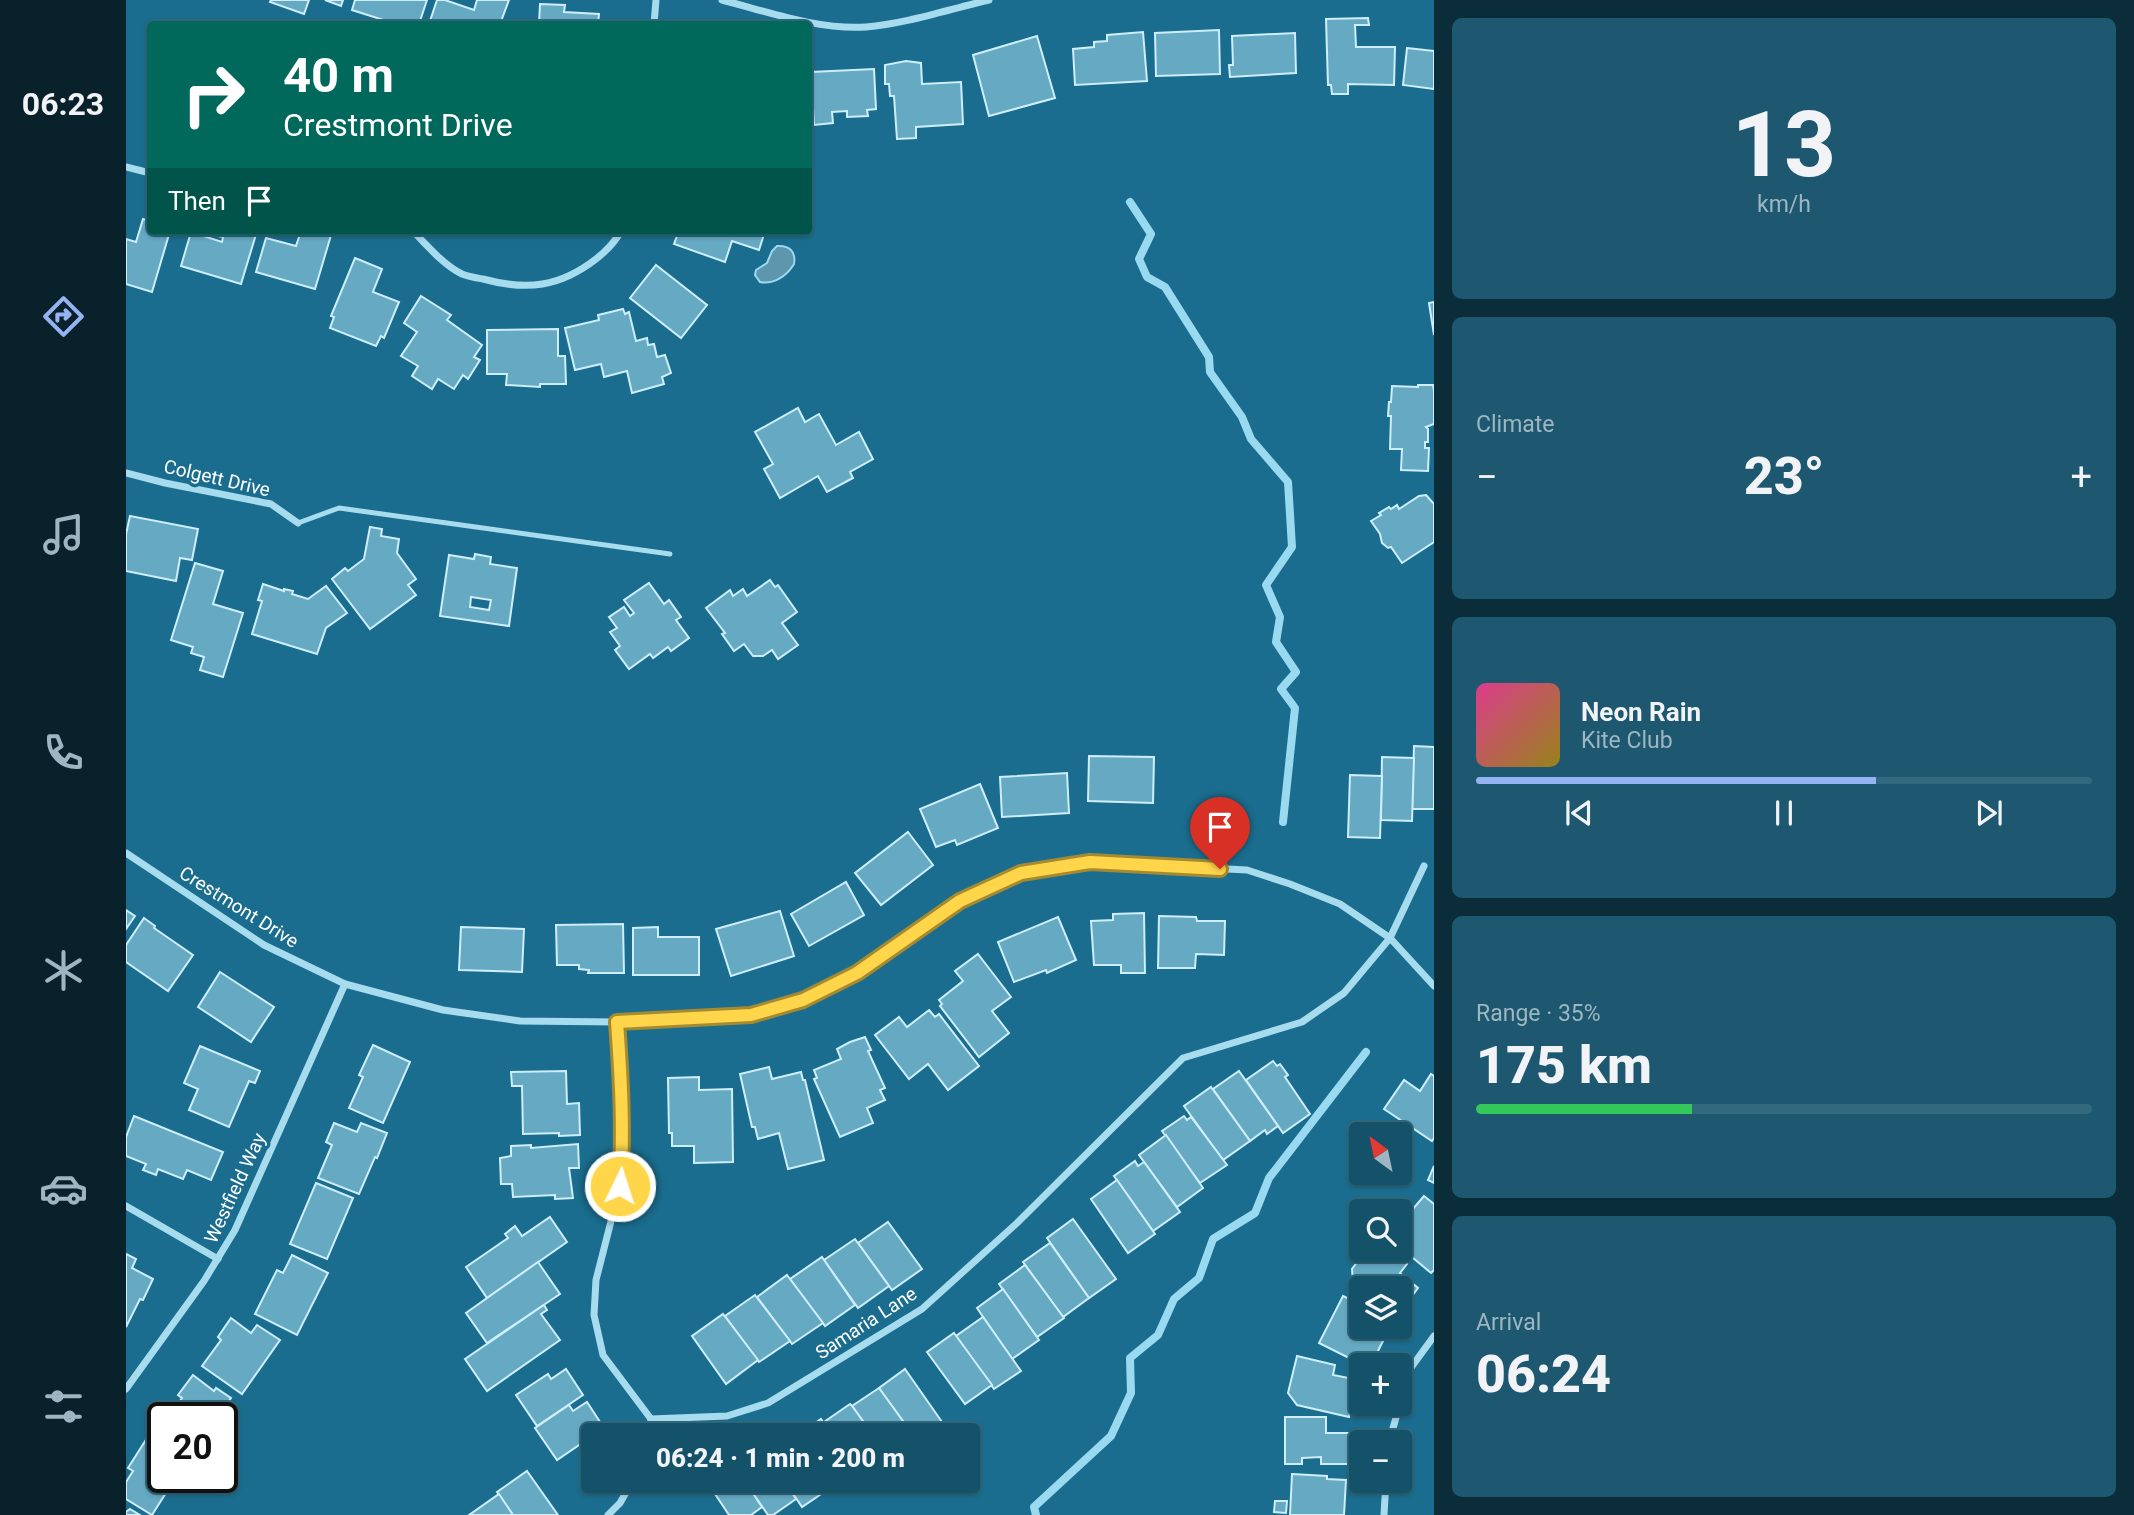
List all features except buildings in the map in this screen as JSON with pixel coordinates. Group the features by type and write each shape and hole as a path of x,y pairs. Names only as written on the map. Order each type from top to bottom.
{"street":[{"path":"654,21 656,0"},
{"path":"722,0 805,21"},
{"path":"812,22 840,27 878,25 989,0"},
{"path":"126,167 147,172"},
{"path":"417,235 462,274 503,285 560,281 578,273 619,235"},
{"name":"Colgett Drive","path":"126,473 271,504 298,523"},
{"name":"Crestmont Drive","path":"126,853 264,945 345,984 443,1010 520,1021 617,1022 751,1015 803,1000 857,973 960,901 1021,873 1090,862 1247,870 1290,884 1340,904 1391,938 1434,986"},
{"name":"Samaria Lane","path":"651,1419 727,1416 768,1403 922,1309 1017,1223 1183,1058 1301,1022 1345,993 1391,938 1424,866"},
{"name":"Westfield Way","path":"126,1389 218,1259 235,1230 345,984"},
{"path":"617,1022 624,1138 622,1166"},
{"path":"620,1186 596,1280 594,1315 603,1355 651,1419 651,1423"},
{"path":"126,1206 218,1259"},
{"path":"1392,1430 1410,1369 1434,1336"},
{"path":"608,1515 626,1493"},
{"path":"1384,1515 1385,1493"}],"lane":[{"path":"298,523 339,508 670,554"},
{"path":"620,1186 622,1166"}],"water":[{"path":"777,246 791,250 794,264 779,279 760,282 755,275 756,270 767,263"}],"waterway":[{"path":"1130,202 1151,234 1139,259 1147,277 1165,287 1209,357 1210,372 1242,417 1251,439 1288,482 1292,547 1266,585 1280,617 1276,642 1296,672 1281,689 1295,708 1283,822"},
{"path":"1036,1515 1034,1507 1111,1436 1131,1393 1130,1358 1158,1335 1174,1299 1199,1278 1213,1239 1255,1213 1269,1178 1366,1052"}],"route":[{"path":"620,1186 624,1138 617,1022 751,1015 803,1000 857,973 960,901 1021,873 1090,862 1220,869"}]}
